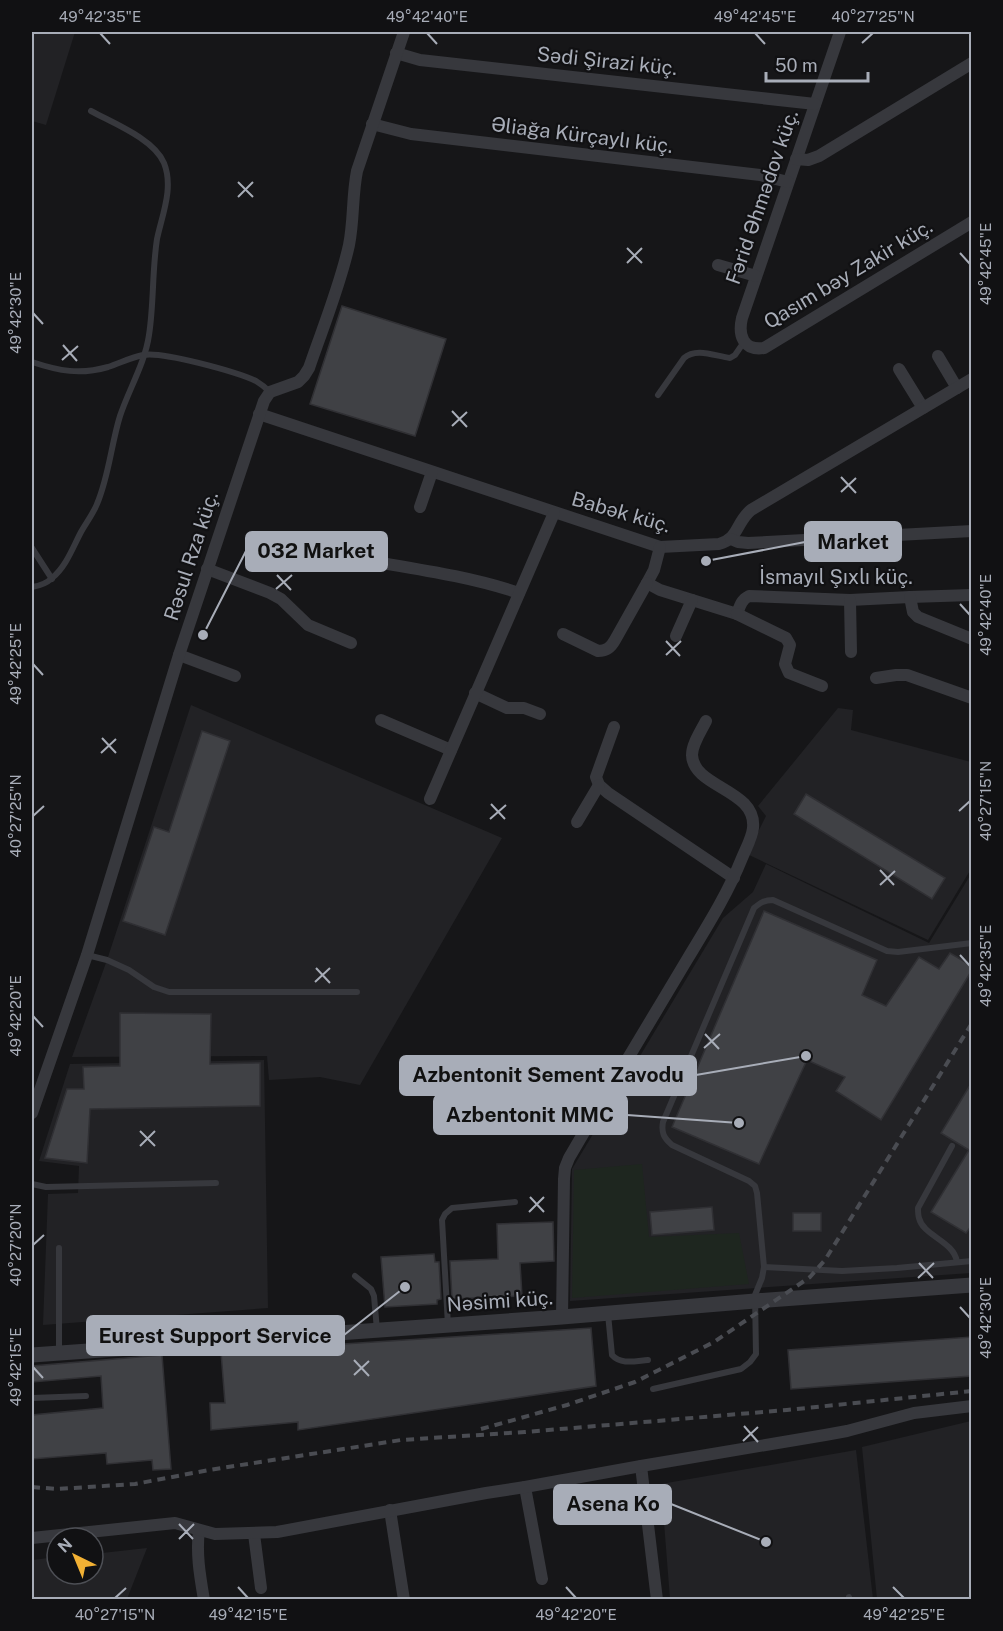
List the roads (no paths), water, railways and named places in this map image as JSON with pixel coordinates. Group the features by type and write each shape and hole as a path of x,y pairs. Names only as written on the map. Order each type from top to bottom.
{"street":[{"path":"270,392 298,382 309,368 343,266 352,224 353,190 372,124 404,32"},
{"name":"Fərid Əhmədov küç.","path":"745,342 740,335 739,327 840,32"},
{"name":"Sədi Şirazi küç.","path":"396,53 420,60 815,104"},
{"path":"796,159 808,160 819,156 972,63"},
{"name":"Əliağa Kürçaylı küç.","path":"372,124 411,134 760,175 788,182"},
{"name":"Qasım bəy Zakir küç.","path":"745,342 750,347 764,348 972,222"},
{"path":"718,265 756,276"},
{"path":"938,356 957,388"},
{"path":"899,369 923,408"},
{"path":"731,539 742,519 751,510 972,379"},
{"name":"Rəsul Rza küç.","path":"32,1113 87,955 207,569 259,414 270,392"},
{"name":"Babək küç.","path":"259,414 660,547 719,544 731,539 748,543 972,531"},
{"path":"420,507 432,472"},
{"path":"430,799 554,513"},
{"path":"563,634 598,651 604,651 610,647 654,570 660,547"},
{"path":"342,556 473,580 519,593"},
{"path":"207,569 281,599 308,625 351,643"},
{"path":"647,584 737,615 786,638 790,645 785,664 789,673 822,686"},
{"name":"İsmayıl Şıxlı küç.","path":"737,615 741,603 749,596 850,600 972,595"},
{"path":"910,597 913,612 918,617 972,639"},
{"path":"676,636 692,600"},
{"path":"850,600 850,652"},
{"path":"179,655 235,676"},
{"path":"876,678 907,675 972,699"},
{"path":"475,693 507,708 524,708 540,714"},
{"path":"381,720 451,750"},
{"path":"562,1317 564,1179 568,1158 725,897 753,826 749,809 744,802 695,767 692,757 693,747 706,722"},
{"path":"614,727 596,777 599,785 608,794 734,878"},
{"path":"577,822 599,785"},
{"name":"Nəsimi küç.","path":"32,1355 972,1285"},
{"path":"32,1538 175,1523 225,1535 277,1532 390,1510 836,1433 914,1413 972,1406"},
{"path":"641,1466 657,1599"},
{"path":"525,1487 542,1579"},
{"path":"390,1510 404,1599"},
{"path":"199,1530 197,1548 204,1599"},
{"path":"254,1534 261,1588"}],"lane":[{"path":"32,587 52,579 64,564 97,504 119,418 145,354 149,334 157,241 168,192 164,162 154,149 142,139 91,111"},
{"path":"658,395 688,354 695,351 729,358 735,355 745,342"},
{"path":"32,362 71,372 107,367 145,354 167,356 235,374 257,382 270,392"},
{"path":"32,548 52,579"},
{"path":"653,1389 741,1369 756,1354 755,1295 764,1267 755,1186 749,1181 672,1145 664,1138 661,1129 754,908 766,900 773,900 887,951 898,952 972,943"},
{"path":"87,955 107,960 129,970 154,987 169,992 357,992"},
{"path":"952,1146 918,1208 919,1219 923,1226 948,1246 956,1255 957,1262"},
{"path":"32,1184 46,1187 216,1183"},
{"path":"448,1325 442,1220 445,1214 452,1208 515,1202"},
{"path":"58,1353 59,1248"},
{"path":"764,1267 842,1271 972,1261"},
{"path":"355,1276 370,1289 374,1296 377,1330"},
{"path":"608,1313 612,1355 615,1359 620,1362 648,1360"},
{"path":"32,1398 86,1396"}],"railway":[{"path":"481,1429 567,1405 635,1382 714,1342 810,1277 825,1260 972,1023"},
{"path":"32,1487 57,1489 135,1484 401,1440 787,1410 972,1391"}],"place":[{"name":"Market","path":"706,561"},
{"name":"032 Market","path":"203,635"},
{"name":"Azbentonit Sement Zavodu","path":"806,1056"},
{"name":"Azbentonit MMC","path":"739,1123"},
{"name":"Eurest Support Service","path":"405,1287"},
{"name":"Asena Ko","path":"766,1542"}]}
